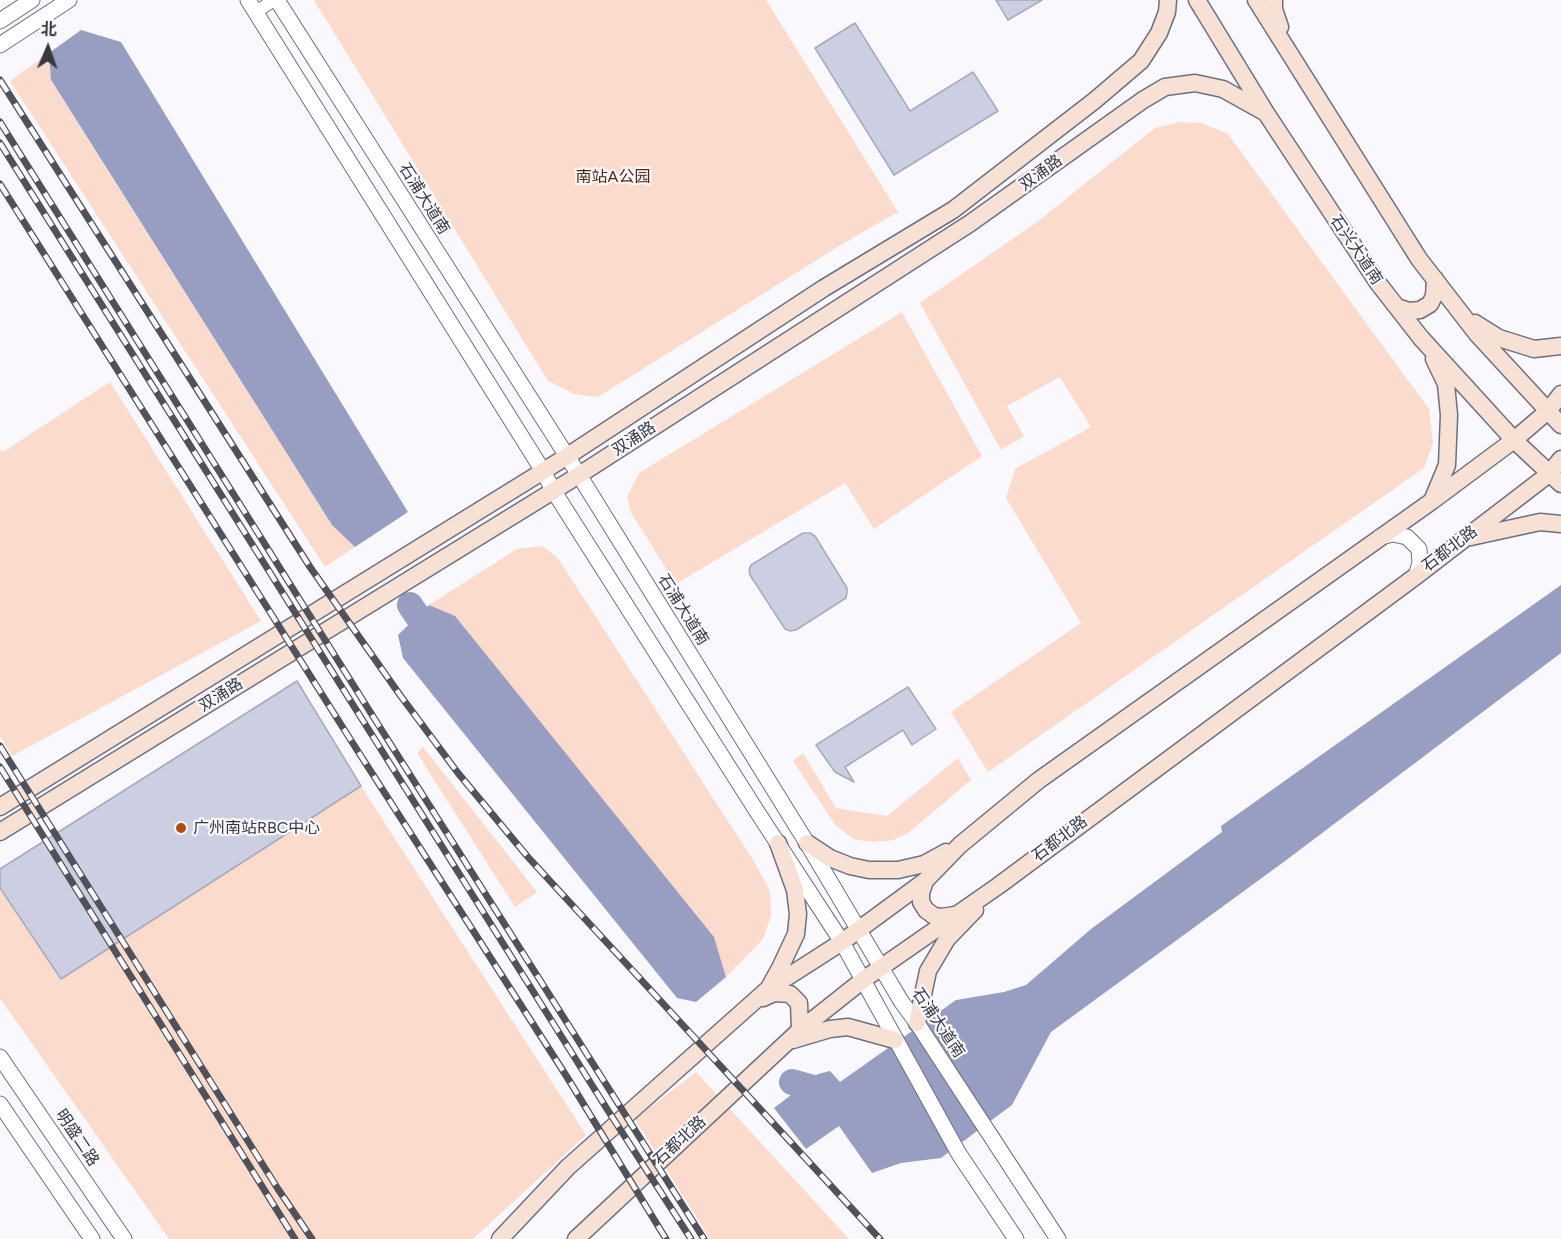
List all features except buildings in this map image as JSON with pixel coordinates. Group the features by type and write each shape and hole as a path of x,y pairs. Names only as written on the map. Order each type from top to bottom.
{"main road":[{"name":"双涌路","path":"0,807 566,457 824,288 953,210 1094,101 1141,61 1159,33 1167,12 1168,0"},
{"name":"石兴大道南","path":"1197,0 1266,113 1377,283 1421,338 1514,440 1555,479"},
{"path":"1256,0 1419,259 1477,334 1561,424"},
{"path":"1274,0 1274,9 1290,53"},
{"name":"双涌路","path":"0,832 579,475 969,224 1143,100 1165,87 1195,83 1223,89 1266,113"},
{"path":"1397,307 1409,311 1420,310 1431,304 1435,279"},
{"path":"1462,315 1499,338 1534,349 1561,346"},
{"path":"1421,338 1446,384 1449,415 1447,465 1432,501"},
{"path":"500,1239 568,1167 767,990 842,942 925,881 960,845 1040,780 1514,440 1548,411 1561,394"},
{"name":"石都北路","path":"576,1239 786,1042 863,980 998,886 1464,538 1555,479 1561,459"},
{"path":"1464,538 1540,522 1561,524"},
{"path":"767,990 796,934 798,914 795,890 778,843"},
{"path":"807,843 830,858 849,866 869,870 898,870 924,864 960,845"},
{"path":"925,881 921,902 926,910 934,916 956,914"},
{"path":"917,1023 928,971 947,939 998,886"},
{"path":"754,1002 774,993 789,994 799,1003 801,1030"},
{"path":"786,1042 831,1029 848,1027 895,1040"}],"street":[{"path":"0,21 32,0"},
{"path":"0,45 69,0"},
{"path":"276,0 252,6 553,490 842,942 959,1154 1016,1239"},
{"name":"石浦大道南","path":"276,0 579,475 807,843 901,1001 1058,1239"},
{"path":"1380,537 1393,534 1407,537 1419,549 1420,563 1416,576"},
{"path":"756,810 771,815 776,812 779,805 776,793"},
{"path":"895,1040 898,1027 907,1022 917,1023"},
{"name":"明盛二路","path":"0,1058 124,1239"},
{"path":"0,1104 92,1239"}],"green space":[{"name":"南站A公园","path":"314,0 766,0 898,212 844,243 598,397 574,394 548,381"},
{"path":"49,53 51,81 332,525 355,547 325,567 10,81"},
{"path":"1180,122 1202,123 1228,134 1429,409 1433,443 1424,468 988,772 951,712 1081,623 1006,498 1015,469 1091,427 1060,377 1007,406 1024,436 1001,450 920,303 1037,222 1155,128"},
{"path":"902,312 982,456 874,529 845,483 676,584 631,513 627,497 639,473"},
{"path":"110,382 261,621 12,756 0,736 0,449 3,452"},
{"path":"542,546 557,557 755,863 770,891 771,916 763,939 726,977 714,937 455,617 429,605 517,549"},
{"path":"423,747 537,892 515,907 417,753"},
{"path":"803,753 836,808 887,816 958,758 971,780 908,833 893,840 874,842 854,839 836,826 793,761"},
{"path":"361,786 586,1135 473,1239 169,1239 0,998 0,888 61,979"},
{"path":"696,1072 849,1239 710,1239 635,1119"}],"water":[{"path":"81,30 121,42 408,512 355,547 332,525 51,80 49,53"},
{"path":"1561,585 1561,653 1285,861 1051,1032 1012,1105 941,1158 901,1163 872,1173 839,1126 806,1149 774,1108 818,1074 830,1071 840,1082 956,1000 1004,992 1026,985 1091,929 1222,832 1221,826"},
{"path":"429,605 455,616 714,937 726,977 696,1002 677,998 403,658 398,635"}],"waterway":[{"path":"410,605 437,645"},
{"path":"792,1082 838,1095"}],"railway":[{"path":"0,80 310,567 458,773 527,856 880,1239"},
{"path":"0,122 704,1239"},
{"path":"0,143 691,1239"},
{"path":"0,184 352,742 567,1077 666,1239"},
{"path":"0,746 278,1189 312,1239"},
{"path":"0,767 295,1239"}],"place":[{"name":"广州南站RBC中心","path":"181,828"}]}
